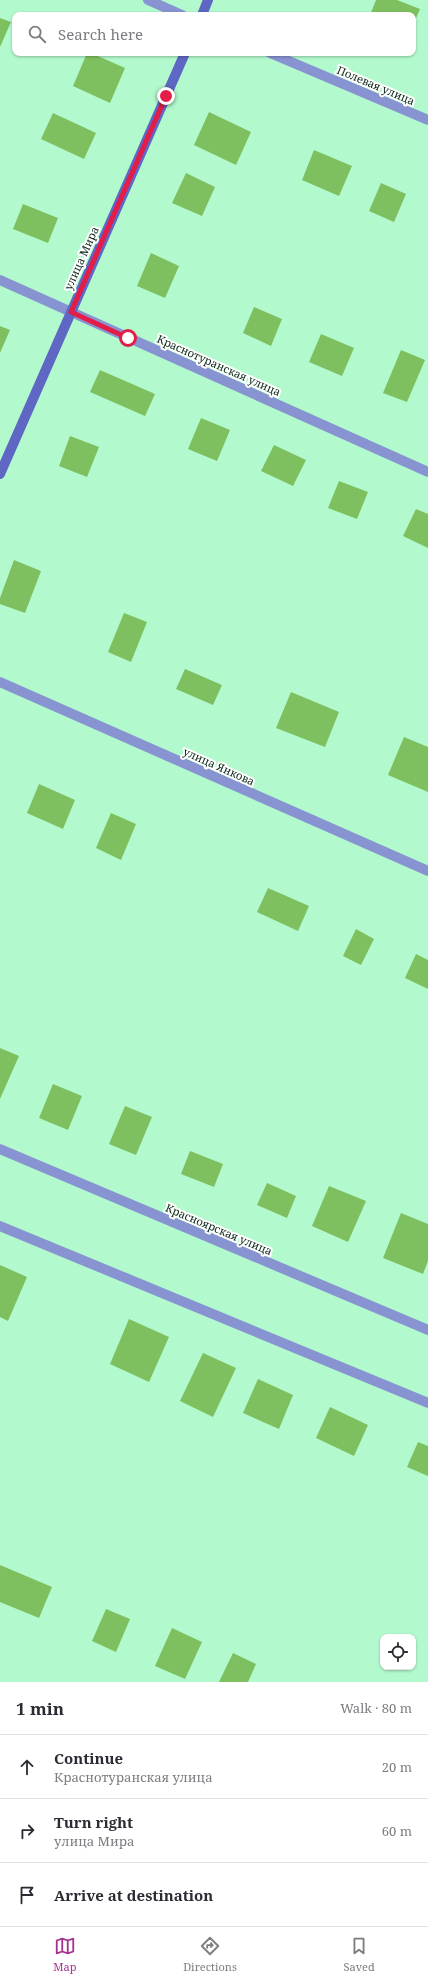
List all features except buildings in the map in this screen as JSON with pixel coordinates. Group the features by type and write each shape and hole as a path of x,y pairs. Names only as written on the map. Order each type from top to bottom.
{"main road":[{"path":"203,12 208,0"},
{"name":"улица Мира","path":"0,474 184,56"}],"street":[{"path":"148,0 175,12"},
{"name":"Полевая улица","path":"277,56 428,120"},
{"name":"Краснотуранская улица","path":"0,280 428,472"},
{"name":"улица Янкова","path":"0,682 428,871"},
{"name":"Красноярская улица","path":"0,1149 428,1330"},
{"path":"0,1226 428,1403"}],"route":[{"path":"128,338 71,312 166,96"}]}
